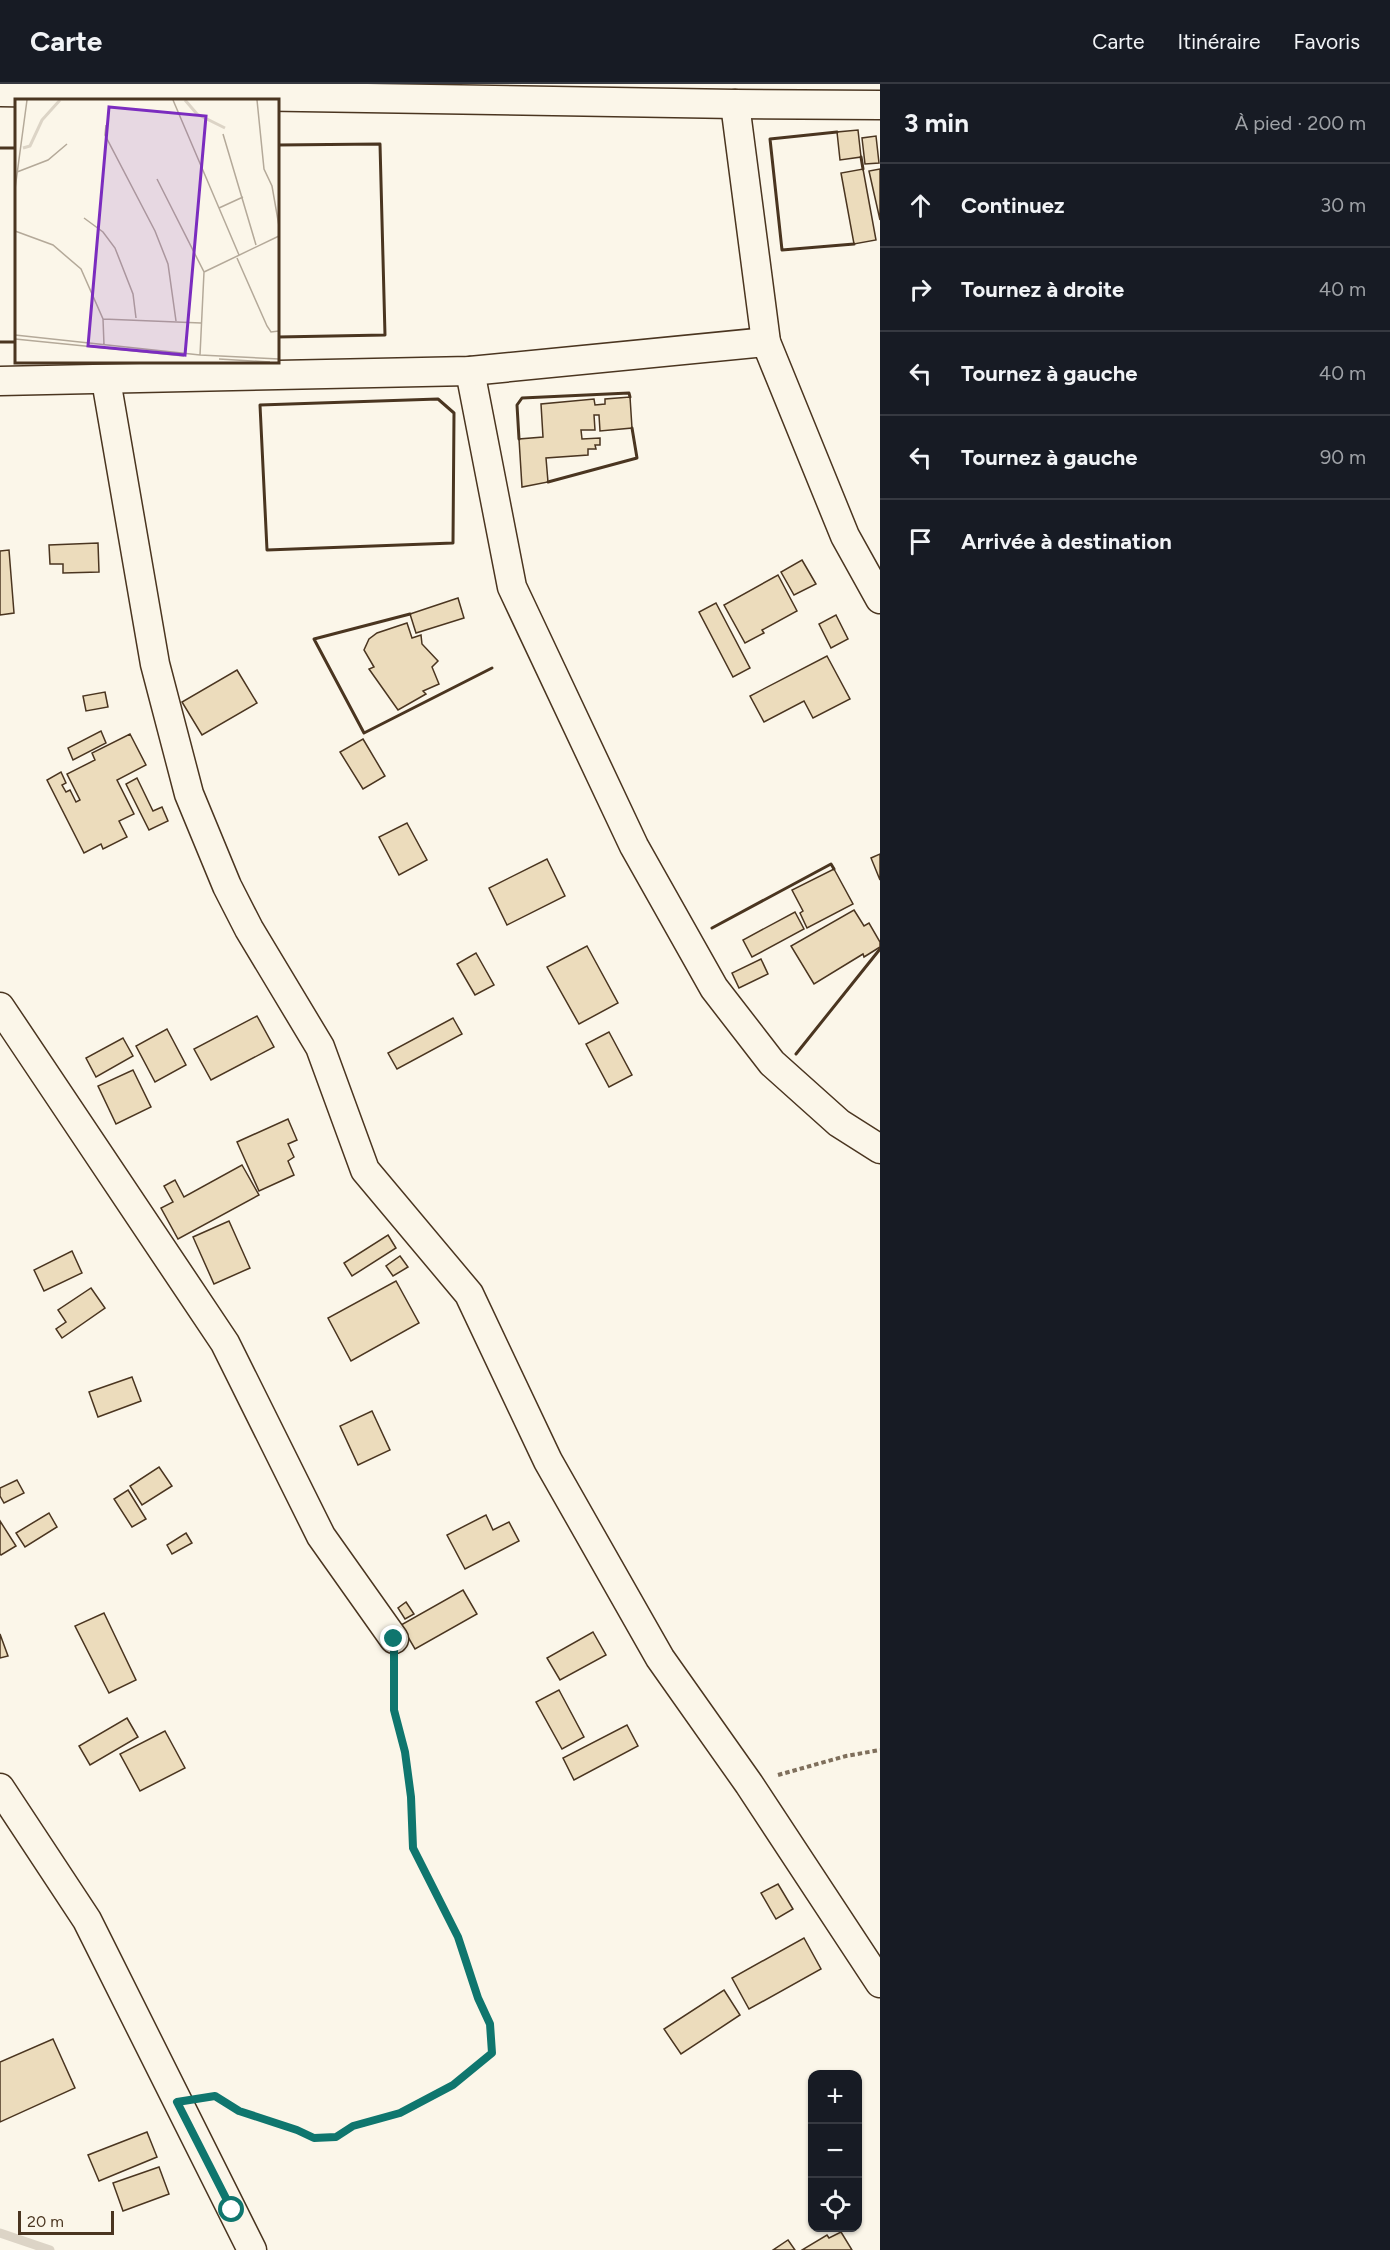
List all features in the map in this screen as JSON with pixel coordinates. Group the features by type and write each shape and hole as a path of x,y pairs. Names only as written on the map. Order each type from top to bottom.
{"street":[{"path":"0,92 880,105"},
{"path":"735,104 766,342 845,536 880,599"},
{"path":"0,381 470,371 766,342"},
{"path":"470,371 512,587 634,846 714,988 772,1063 838,1123 880,1149"},
{"path":"106,380 155,664 189,794 227,886 249,929 320,1047 365,1170 469,1294 548,1461 654,1648 749,1784 880,1983"},
{"path":"0,1007 225,1343 321,1536 394,1639"},
{"path":"0,1788 87,1920 252,2250"}],"path":[{"path":"177,2102 215,2096 239,2111 314,2138 336,2137 353,2126 400,2113 453,2085 492,2053 490,2024 478,1998 458,1937 413,1848 411,1797 405,1752 394,1710 394,1639"},
{"path":"749,1784 846,1756 880,1750"}],"building":[{"path":"858,130 861,157 840,160 837,132"},
{"path":"876,136 879,163 865,164 862,138"},
{"path":"863,169 876,240 854,244 841,173"},
{"path":"880,169 880,220 869,171"},
{"path":"630,397 632,428 600,431 599,415 594,415 595,430 581,430 582,439 600,438 600,445 595,445 596,449 588,449 588,455 546,458 548,482 522,487 519,439 543,437 541,404 594,399 595,405 605,404 605,399"},
{"path":"98,543 99,572 63,573 63,564 50,564 49,545"},
{"path":"9,550 14,613 0,615 0,551"},
{"path":"802,560 816,584 794,595 781,572"},
{"path":"778,575 797,611 762,630 764,633 745,643 724,605"},
{"path":"458,598 464,618 416,633 410,614"},
{"path":"716,603 750,668 733,677 699,612"},
{"path":"836,615 848,639 831,648 819,624"},
{"path":"407,623 412,638 421,635 422,644 438,661 432,667 439,684 423,691 426,694 398,710 369,669 374,667 364,650 369,639 377,633"},
{"path":"827,656 850,699 813,718 804,701 764,722 750,696"},
{"path":"237,670 257,703 202,735 182,702"},
{"path":"105,692 108,707 86,711 83,696"},
{"path":"101,731 106,743 73,760 68,748"},
{"path":"130,734 146,765 117,780 134,814 119,821 127,837 103,849 101,844 84,853 47,780 61,772 66,783 62,785 66,792 70,790 76,802 80,800 67,774 95,760 92,753"},
{"path":"363,739 385,776 363,789 340,752"},
{"path":"137,778 153,811 162,807 168,821 149,830 126,784"},
{"path":"407,823 427,860 399,875 379,837"},
{"path":"880,854 880,880 871,858"},
{"path":"547,859 565,896 507,925 489,888"},
{"path":"834,869 853,904 807,928 800,913 803,911 792,890"},
{"path":"854,910 864,926 869,923 880,942 880,947 864,957 863,954 814,984 791,946"},
{"path":"795,912 804,929 752,957 743,940"},
{"path":"587,946 618,1003 579,1024 547,967"},
{"path":"476,953 494,985 475,995 457,964"},
{"path":"761,959 768,974 739,988 732,973"},
{"path":"257,1016 274,1047 211,1080 194,1049"},
{"path":"453,1018 462,1034 397,1069 388,1053"},
{"path":"167,1029 186,1065 155,1082 136,1046"},
{"path":"609,1032 632,1075 609,1087 586,1044"},
{"path":"123,1038 133,1056 96,1077 86,1058"},
{"path":"133,1070 151,1107 116,1124 98,1086"},
{"path":"288,1119 297,1140 288,1144 294,1157 288,1161 294,1175 259,1191 237,1142"},
{"path":"242,1165 259,1195 178,1239 161,1208 173,1202 164,1186 175,1180 184,1197"},
{"path":"229,1221 250,1268 214,1284 193,1237"},
{"path":"388,1235 396,1248 352,1276 344,1263"},
{"path":"72,1251 82,1273 44,1291 34,1270"},
{"path":"400,1256 408,1267 393,1276 386,1266"},
{"path":"396,1281 419,1323 351,1361 328,1318"},
{"path":"91,1288 105,1308 62,1338 56,1329 66,1322 58,1310"},
{"path":"132,1377 141,1401 98,1417 89,1392"},
{"path":"372,1411 390,1450 358,1465 340,1426"},
{"path":"159,1467 172,1486 142,1505 130,1486"},
{"path":"17,1480 24,1493 4,1503 0,1496 0,1488"},
{"path":"128,1490 146,1519 132,1527 114,1499"},
{"path":"49,1513 57,1527 25,1547 16,1533"},
{"path":"486,1515 493,1530 509,1522 519,1541 465,1569 447,1535"},
{"path":"0,1521 16,1546 1,1555 0,1554"},
{"path":"186,1533 192,1543 172,1554 167,1545"},
{"path":"463,1590 477,1614 415,1649 401,1625"},
{"path":"406,1602 414,1614 405,1619 398,1608"},
{"path":"104,1613 136,1680 109,1693 75,1626"},
{"path":"593,1632 606,1655 560,1680 547,1658"},
{"path":"0,1634 8,1656 0,1658"},
{"path":"559,1690 584,1737 562,1749 536,1702"},
{"path":"127,1718 138,1737 90,1765 79,1746"},
{"path":"627,1725 638,1746 574,1780 563,1758"},
{"path":"165,1731 185,1768 140,1791 120,1754"},
{"path":"778,1884 793,1909 776,1919 761,1893"},
{"path":"804,1938 821,1969 749,2009 732,1978"},
{"path":"724,1990 740,2015 681,2054 664,2029"},
{"path":"53,2039 75,2088 0,2122 0,2062"},
{"path":"147,2132 157,2157 99,2181 88,2155"},
{"path":"159,2167 169,2194 123,2211 113,2183"},
{"path":"841,2232 852,2250 802,2250 827,2235 829,2238"},
{"path":"788,2240 795,2250 773,2250"}],"waterway":[{"path":"0,2233 50,2250"}],"wall":[{"path":"837,132 770,139 782,250 854,244"},
{"path":"279,145 380,144 385,335 279,337"},
{"path":"0,148 15,148"},
{"path":"861,157 863,169"},
{"path":"0,342 15,342"},
{"path":"519,439 517,405 522,398 629,393 630,397"},
{"path":"438,399 454,413 453,543 267,550 260,405 438,399"},
{"path":"548,482 637,458 632,428"},
{"path":"410,614 314,639 364,733 492,668"},
{"path":"712,928 831,864 834,869"},
{"path":"796,1054 880,949"}],"route":[{"path":"232,2210 177,2102 215,2096 239,2111 314,2138 336,2137 353,2126 400,2113 453,2085 492,2053 490,2024 478,1998 458,1937 413,1848 411,1797 405,1752 394,1710 394,1639"}]}
